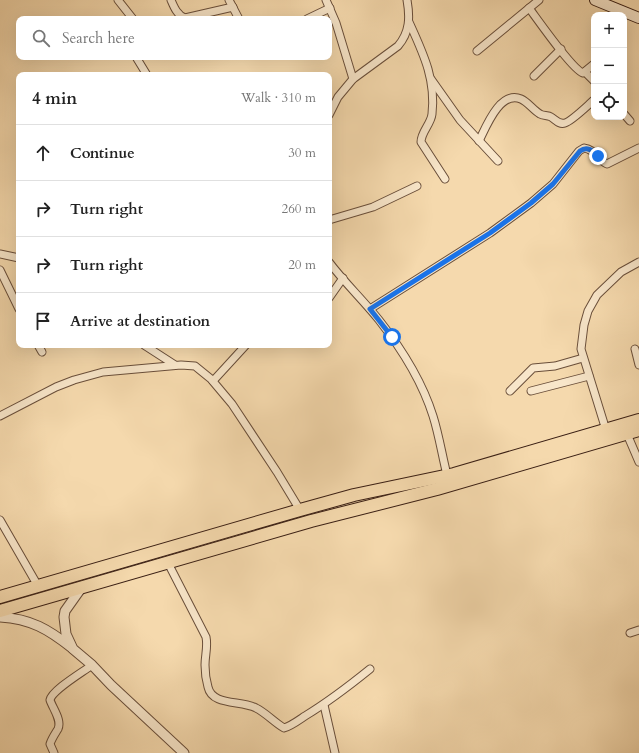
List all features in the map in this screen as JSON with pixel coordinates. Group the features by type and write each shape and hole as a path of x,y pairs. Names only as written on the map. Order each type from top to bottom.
{"highway":[{"path":"0,597 303,509 354,495 447,475 502,461 639,420"},
{"path":"0,610 311,520 437,489 639,430"},
{"path":"303,509 311,520"}],"main road":[{"path":"595,0 639,18"}],"street":[{"path":"119,0 131,16"},
{"path":"171,0 179,16"},
{"path":"229,0 238,16"},
{"path":"326,0 339,30 354,79"},
{"path":"407,0 409,22 427,63 432,79 460,120 498,161"},
{"path":"477,51 539,0"},
{"path":"194,16 233,7"},
{"path":"313,16 330,8"},
{"path":"529,8 560,49 580,72 585,72 591,78"},
{"path":"332,109 338,97 354,79 398,46 406,34 409,22"},
{"path":"534,76 560,49"},
{"path":"138,60 145,72"},
{"path":"585,72 591,67"},
{"path":"432,79 431,120 421,138 421,142 445,179"},
{"path":"479,141 495,110 504,100 516,97 522,99 539,114 551,117 562,124 568,122 591,103"},
{"path":"627,118 630,121"},
{"path":"370,309 490,233 531,203 553,184 584,148 592,150 607,164 639,148"},
{"path":"332,219 373,206 417,186"},
{"path":"0,254 16,257"},
{"path":"606,430 581,349 584,325 588,311 597,295 621,272 639,262"},
{"path":"332,265 370,309 398,346 425,394 433,416 447,475"},
{"path":"0,270 16,303"},
{"path":"332,294 343,278"},
{"path":"40,348 42,352"},
{"path":"149,348 175,365"},
{"path":"213,381 243,348"},
{"path":"634,349 639,365"},
{"path":"510,391 533,368 555,366 583,358"},
{"path":"0,416 74,380 115,370 175,365 196,366 204,371 232,404 303,509"},
{"path":"531,391 589,376"},
{"path":"627,434 639,462"},
{"path":"0,520 38,586"},
{"path":"168,562 206,637 208,644 205,665 207,686 212,696 218,699 250,705 284,728 324,705 370,669"},
{"path":"73,649 66,634 64,617 65,612 82,587"},
{"path":"0,617 21,619 49,630 92,665 184,753"},
{"path":"630,633 639,630"},
{"path":"54,753 50,744 59,724 50,698 92,665"},
{"path":"324,705 335,753"}],"route":[{"path":"392,337 370,309 490,233 531,203 560,177 584,148 592,150 598,156"}]}
